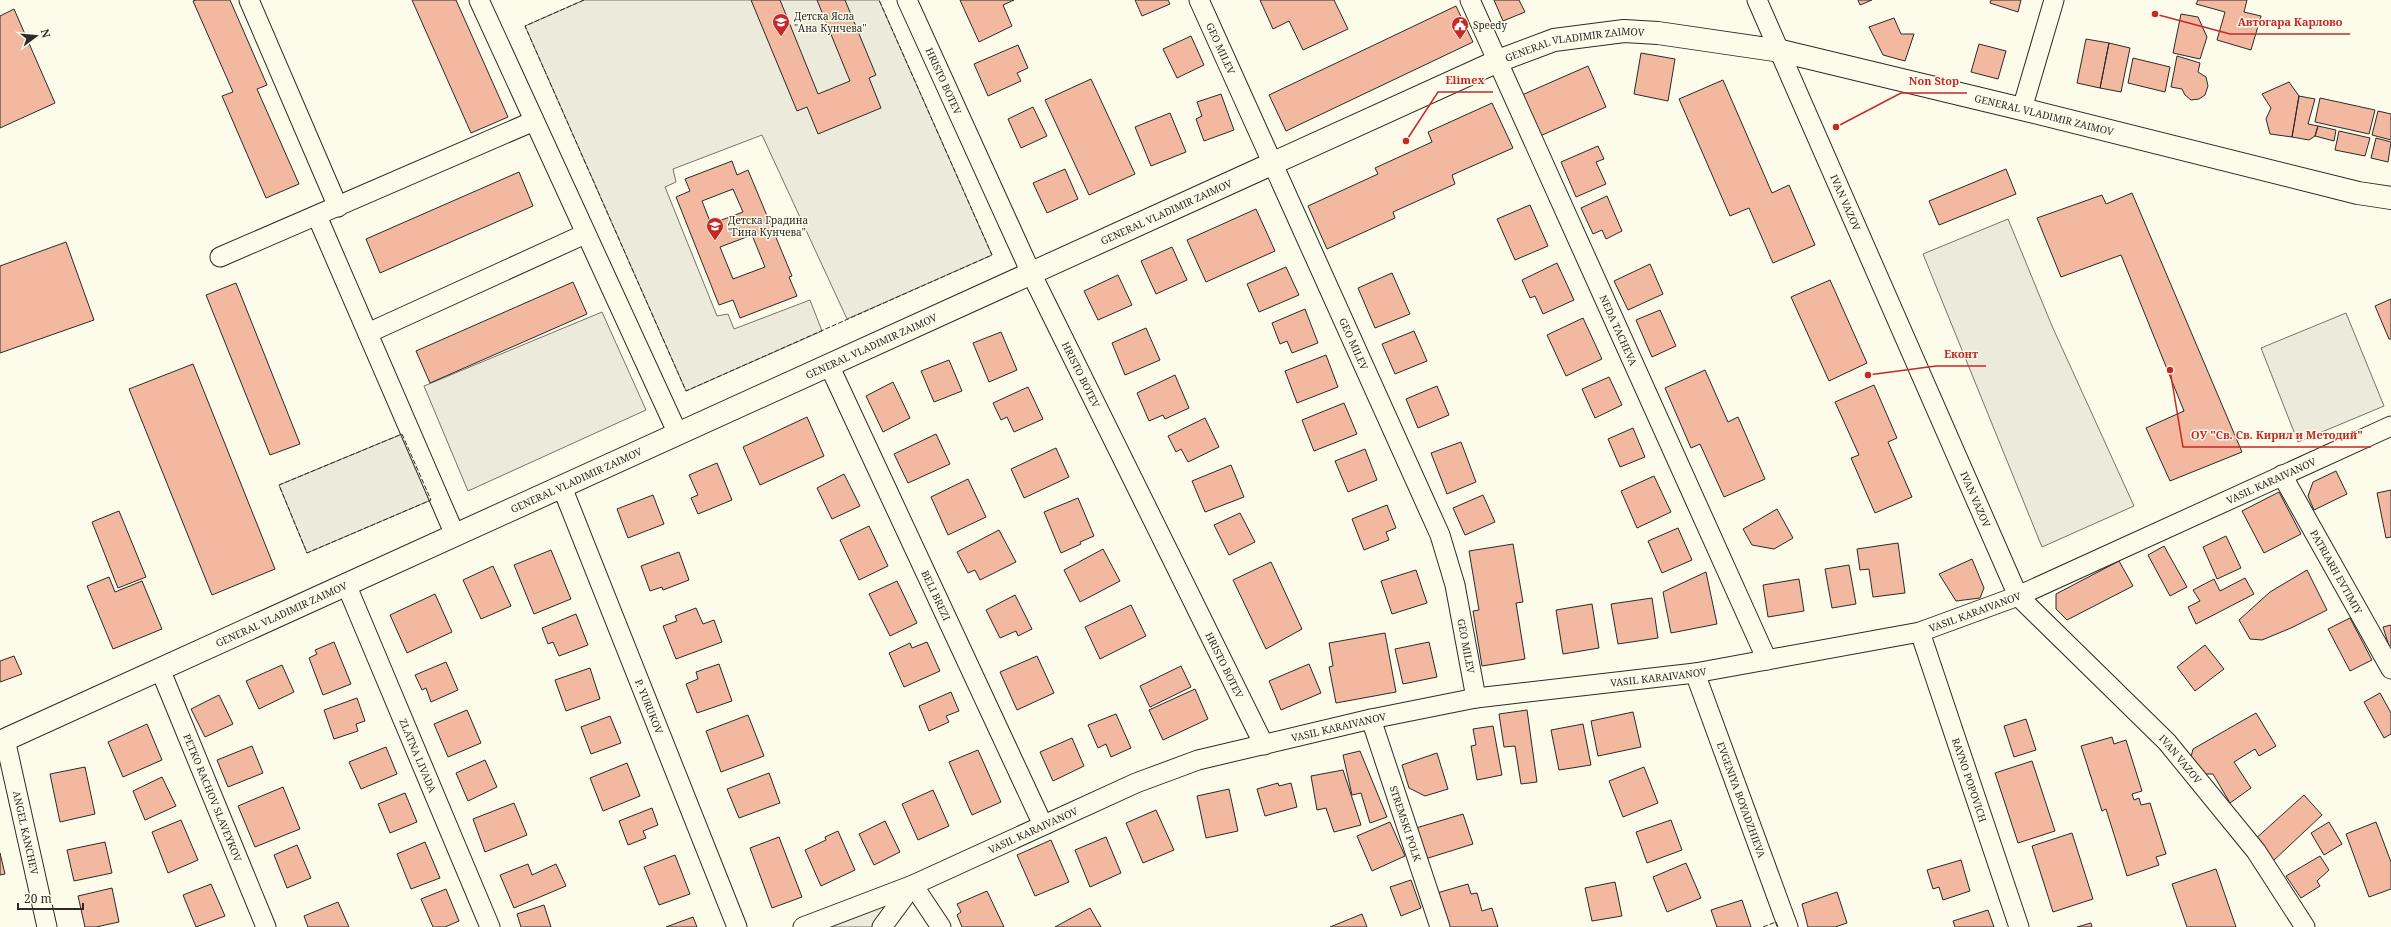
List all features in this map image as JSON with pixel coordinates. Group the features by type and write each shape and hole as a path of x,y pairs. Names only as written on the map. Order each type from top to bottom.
{"street":[{"path":"249,0 338,207"},
{"path":"479,0 678,434"},
{"name":"HRISTO BOTEV","path":"907,0 1031,273 1264,745"},
{"name":"GEO MILEV","path":"1199,0 1440,535 1455,585 1476,698"},
{"name":"NEDA TACHEVA","path":"1470,0 1767,660"},
{"name":"IVAN VAZOV","path":"1756,0 1781,51 2018,596 2167,742 2256,851 2304,927"},
{"path":"2022,108 2054,0"},
{"name":"GENERAL VLADIMIR ZAIMOV","path":"3,741 1498,61 1554,40 1624,31 1658,33 1781,51 2022,108 2358,193 2391,198"},
{"path":"220,257 534,121"},
{"path":"317,216 455,535"},
{"path":"368,333 585,234"},
{"name":"BELI BREZI","path":"829,365 1043,825"},
{"name":"VASIL KARAIVANOV","path":"804,927 913,885 1136,783 1198,760 1371,719 1476,698 1695,673 1920,632 2018,596 2391,426"},
{"name":"PATRIARH EVTIMIY","path":"2282,475 2391,670"},
{"name":"P. YURUKOV","path":"562,487 737,927"},
{"name":"ZLATNA LIVADA","path":"346,584 490,927"},
{"name":"RAYNO POPOVICH","path":"1920,632 2019,927"},
{"name":"PETKO RACHOV SLAVEYKOV","path":"160,669 266,927"},
{"name":"EVGENIYA BOYADZHIEVA","path":"1695,673 1788,927"},
{"name":"STREMSKI POLK","path":"1371,719 1440,927"},
{"name":"ANGEL KANCHEV","path":"3,741 47,927"},
{"path":"913,885 941,927"},
{"name":"VASIL KARAIVANOV","path":"882,927 913,885"}],"shaded area":[{"path":"584,0 879,0 992,255 847,319 762,135 673,169 676,182 665,187 717,316 728,314 734,329 810,300 822,331 686,391 525,26"},
{"path":"2008,219 2052,326 2134,506 2042,547 1923,254"},
{"path":"602,312 646,410 468,491 424,386"},
{"path":"2346,313 2384,406 2298,442 2261,348"},
{"path":"402,434 431,500 307,553 279,485"},
{"path":"913,885 882,927 803,927"}],"building":[{"path":"230,0 267,85 257,89 299,184 266,198 222,96 233,92 193,1"},
{"path":"412,0 456,0 508,117 471,133"},
{"name":"Детска Ясла \"Ана Кунчева\"","path":"751,0 780,0 818,94 850,81 817,0 845,0 876,75 869,78 881,108 818,134 807,107 797,111"},
{"path":"960,0 1014,0 1003,5 1012,26 979,42"},
{"path":"1135,0 1168,0 1170,4 1142,16"},
{"path":"1260,0 1334,0 1348,29 1303,50 1289,21 1273,29"},
{"path":"1494,0 1519,0 1525,12 1503,21"},
{"path":"1858,0 1872,0 1860,5"},
{"path":"1991,0 2021,0 2018,12 1990,3"},
{"path":"2198,0 2247,0 2244,12 2261,16 2251,50 2217,40 2225,12 2196,4"},
{"path":"1456,6 1473,42 1286,131 1269,95"},
{"path":"14,9 55,103 0,128 0,16"},
{"path":"2181,14 2198,17 2207,37 2200,59 2173,53"},
{"path":"1894,18 1901,34 1914,34 1905,61 1883,55 1869,27"},
{"path":"1191,36 1204,65 1177,78 1163,49"},
{"path":"2086,39 2109,43 2100,88 2077,83"},
{"path":"2109,43 2130,48 2121,92 2100,88"},
{"path":"1979,44 2006,51 1998,79 1971,72"},
{"path":"1018,45 1028,68 1017,73 1021,81 988,96 974,64"},
{"path":"1641,53 1675,59 1668,101 1634,94"},
{"path":"2177,56 2200,63 2198,72 2206,77 2208,86 2205,95 2199,99 2191,100 2185,95 2182,89 2171,87"},
{"path":"2133,58 2170,67 2165,92 2128,83"},
{"path":"1588,66 1606,107 1540,136 1522,95"},
{"path":"1091,79 1135,174 1089,195 1045,100"},
{"path":"1723,80 1772,193 1789,185 1815,245 1773,263 1749,208 1730,216 1679,99"},
{"path":"2289,82 2299,96 2292,137 2270,134 2266,119 2271,108 2262,94"},
{"path":"1221,94 1234,130 1204,141 1196,119 1202,116 1197,102"},
{"path":"2299,96 2315,99 2308,124 2318,126 2315,136 2309,140 2292,137"},
{"path":"2320,98 2375,110 2369,134 2315,122"},
{"path":"1492,103 1513,148 1452,175 1455,184 1393,212 1395,218 1327,249 1308,206 1378,174 1375,168 1432,142 1428,132"},
{"path":"1033,107 1047,136 1021,148 1008,119"},
{"path":"2378,111 2391,114 2391,140 2372,135"},
{"path":"1170,113 1186,152 1151,166 1135,127"},
{"path":"2318,126 2336,130 2334,141 2315,136"},
{"path":"2339,131 2370,138 2365,156 2335,150"},
{"path":"2376,138 2391,142 2388,162 2371,158"},
{"path":"1598,146 1604,159 1596,162 1606,184 1576,197 1561,162"},
{"name":"Детска Градина \"Гина Кунчева\"","path":"732,161 737,175 748,170 792,276 789,277 797,296 740,318 733,300 719,305 676,197 690,191 685,179","holes":["733,189 743,212 711,224 702,201","752,235 765,267 733,279 720,247"]},
{"path":"1065,169 1078,199 1047,213 1033,183"},
{"path":"2006,169 2016,194 1939,225 1929,201"},
{"path":"519,172 533,206 380,273 366,239"},
{"path":"2132,193 2242,452 2170,481 2146,428 2184,411 2121,255 2061,277 2037,218 2102,195 2106,204"},
{"path":"1607,196 1622,231 1606,239 1602,230 1593,234 1581,208"},
{"path":"1530,205 1548,246 1515,260 1497,219"},
{"path":"1256,209 1275,251 1206,282 1187,240"},
{"path":"66,242 94,320 0,353 0,266"},
{"path":"1172,247 1187,280 1156,294 1141,261"},
{"path":"1557,263 1574,300 1543,314 1535,296 1530,298 1522,280"},
{"path":"1650,264 1663,294 1628,310 1614,281"},
{"path":"1286,267 1299,295 1259,312 1247,284"},
{"path":"1392,273 1410,314 1375,328 1358,288"},
{"path":"1118,275 1132,305 1098,320 1084,291"},
{"path":"1830,280 1867,363 1829,381 1791,297"},
{"path":"573,282 587,314 430,383 416,351"},
{"path":"236,283 300,444 270,455 206,295"},
{"path":"2391,299 2391,339 2389,339 2375,306"},
{"path":"1305,309 1318,343 1292,353 1287,341 1280,344 1272,323"},
{"path":"1660,310 1676,346 1652,357 1636,320"},
{"path":"1583,318 1602,359 1566,376 1547,335"},
{"path":"1146,328 1160,360 1125,375 1112,343"},
{"path":"1414,331 1427,361 1395,374 1382,344"},
{"path":"1001,332 1017,370 989,382 973,343"},
{"path":"1326,355 1338,387 1297,403 1285,371"},
{"path":"949,360 962,391 934,402 921,371"},
{"path":"193,364 275,569 212,595 129,389"},
{"path":"1705,370 1728,422 1738,417 1765,479 1724,497 1700,444 1691,448 1665,388"},
{"path":"1175,375 1189,408 1165,419 1163,415 1149,421 1137,393"},
{"path":"1609,377 1622,405 1595,418 1582,389"},
{"path":"893,382 910,418 883,432 866,396"},
{"path":"1874,385 1897,438 1888,442 1912,497 1875,513 1851,458 1859,455 1835,402"},
{"path":"1437,386 1449,415 1418,428 1406,399"},
{"path":"1028,387 1043,419 1014,432 1007,417 1001,420 993,403"},
{"path":"1344,403 1357,434 1314,451 1302,420"},
{"path":"807,417 824,456 760,485 743,447"},
{"path":"1205,418 1219,447 1188,462 1181,449 1176,452 1168,436"},
{"path":"1633,428 1645,457 1620,467 1608,439"},
{"path":"936,434 950,464 908,483 894,454"},
{"path":"1461,442 1476,482 1447,494 1431,453"},
{"path":"1056,448 1069,477 1024,498 1011,469"},
{"path":"1365,449 1377,480 1348,492 1335,461"},
{"path":"717,463 732,500 698,514 691,498 698,495 689,475"},
{"path":"1231,465 1244,497 1205,512 1192,481"},
{"path":"2336,471 2347,494 2314,510 2308,496 2313,482"},
{"path":"844,474 860,506 832,519 817,488"},
{"path":"1654,476 1671,512 1637,528 1621,491"},
{"path":"968,479 986,517 948,535 931,497"},
{"path":"2391,490 2391,537 2386,538 2377,493"},
{"path":"2279,492 2301,534 2264,553 2242,511"},
{"path":"653,495 664,524 628,538 617,509"},
{"path":"1483,495 1495,522 1465,535 1453,508"},
{"path":"1078,498 1094,536 1061,553 1044,512"},
{"path":"1387,505 1396,528 1386,532 1389,540 1364,550 1352,519"},
{"path":"1777,509 1793,538 1774,549 1752,545 1743,529"},
{"path":"119,511 146,577 118,588 92,522"},
{"path":"1240,513 1255,542 1229,555 1214,525"},
{"path":"869,526 888,566 859,580 840,540"},
{"path":"1678,528 1692,560 1662,573 1648,541"},
{"path":"999,530 1016,562 980,580 975,570 968,573 957,552"},
{"path":"2226,536 2241,568 2217,579 2203,547"},
{"path":"1898,543 1905,593 1873,597 1869,569 1860,570 1857,549"},
{"path":"1513,544 1523,602 1516,603 1525,659 1482,666 1473,611 1479,610 1469,551"},
{"path":"2164,546 2187,587 2170,596 2148,555"},
{"path":"1103,549 1120,581 1080,602 1064,570"},
{"path":"551,550 571,599 534,614 514,565"},
{"path":"679,552 689,580 663,590 662,587 650,591 641,566"},
{"path":"1972,559 1984,588 1980,598 1956,601 1939,574"},
{"path":"2119,561 2133,586 2067,620 2056,609 2056,594"},
{"path":"1271,562 1302,629 1266,649 1233,580"},
{"path":"1849,565 1856,604 1832,608 1825,569"},
{"path":"493,566 511,606 481,619 463,580"},
{"path":"1416,570 1427,603 1392,614 1381,581"},
{"path":"2307,570 2327,610 2291,628 2262,640 2250,639 2239,620 2270,592"},
{"path":"1706,572 1717,624 1671,633 1663,592"},
{"path":"109,577 115,592 142,581 162,629 113,649 87,586"},
{"path":"2245,578 2254,594 2196,624 2188,607 2200,601 2193,590 2214,579 2220,591"},
{"path":"1799,579 1804,611 1768,617 1763,585"},
{"path":"897,581 917,623 890,636 869,594"},
{"path":"435,594 452,632 407,653 390,615"},
{"path":"1015,595 1032,629 1018,636 1016,631 1000,638 986,610"},
{"path":"1652,598 1658,638 1618,644 1611,604"},
{"path":"1592,604 1599,648 1563,654 1556,610"},
{"path":"1131,605 1146,636 1100,659 1085,627"},
{"path":"696,608 703,624 714,620 722,642 676,659 663,626 677,621 675,616"},
{"path":"576,614 588,645 559,656 553,642 548,644 542,628"},
{"path":"2350,618 2372,660 2350,671 2328,629"},
{"path":"2391,625 2391,645 2389,646 2383,627"},
{"path":"1385,633 1396,692 1336,703 1329,667 1333,666 1329,643"},
{"path":"334,642 351,684 323,695 309,658 317,654 315,650"},
{"path":"927,642 940,671 904,687 889,653 910,643 912,648"},
{"path":"1429,642 1437,677 1403,684 1395,649"},
{"path":"2205,645 2224,669 2195,691 2177,667"},
{"path":"14,656 22,674 0,682 0,661"},
{"path":"1037,656 1054,693 1017,710 1000,672"},
{"path":"446,662 458,690 431,702 426,688 422,690 415,675"},
{"path":"719,664 732,701 697,713 686,684 698,679 696,672"},
{"path":"1309,664 1321,693 1281,710 1269,681"},
{"path":"282,665 294,692 259,709 246,681"},
{"path":"1181,666 1191,687 1150,707 1140,686"},
{"path":"590,668 600,699 566,711 555,680"},
{"path":"1195,689 1208,719 1163,740 1149,710"},
{"path":"951,692 959,711 946,716 949,722 929,731 919,706"},
{"path":"2380,693 2391,713 2391,734 2384,738 2364,702"},
{"path":"219,695 233,724 205,737 191,709"},
{"path":"357,698 365,721 356,724 358,731 334,739 324,710"},
{"path":"467,710 481,743 448,757 434,724"},
{"path":"1527,710 1537,782 1521,784 1515,746 1504,747 1499,714"},
{"path":"1633,712 1641,747 1598,756 1591,721"},
{"path":"2256,713 2276,746 2259,756 2255,749 2234,762 2251,788 2230,803 2213,774 2201,774 2191,757 2193,749"},
{"path":"1116,714 1131,748 1111,757 1106,744 1098,748 1088,725"},
{"path":"748,715 764,756 721,772 706,731"},
{"path":"610,716 621,743 591,754 581,727"},
{"path":"2026,719 2036,750 2014,757 2004,726"},
{"path":"147,724 162,760 123,777 108,742"},
{"path":"1583,724 1591,765 1559,770 1551,730"},
{"path":"1493,726 1502,775 1477,780 1471,746 1476,745 1473,729"},
{"path":"2112,737 2114,744 2126,740 2142,791 2132,794 2134,800 2139,798 2141,805 2150,803 2166,854 2156,857 2159,865 2127,876 2106,809 2102,811 2081,746"},
{"path":"1072,738 1084,766 1053,781 1040,752"},
{"path":"252,746 263,773 228,787 217,760"},
{"path":"386,747 397,774 361,789 349,762"},
{"path":"978,750 1001,802 972,815 949,762"},
{"path":"1360,751 1387,817 1370,823 1361,793 1352,795 1343,755"},
{"path":"1437,753 1448,789 1425,796 1409,788 1402,765"},
{"path":"485,760 497,787 468,801 456,773"},
{"path":"2032,761 2055,831 2018,843 1995,773"},
{"path":"627,763 640,796 603,811 590,778"},
{"path":"85,767 95,814 60,822 50,774"},
{"path":"1644,767 1658,803 1623,817 1609,781"},
{"path":"1343,770 1361,825 1334,832 1326,808 1317,810 1311,776"},
{"path":"769,773 780,803 739,818 727,789"},
{"path":"162,777 176,806 145,820 133,791"},
{"path":"1278,783 1279,786 1291,783 1297,807 1265,816 1257,789"},
{"path":"283,787 300,829 255,847 238,806"},
{"path":"1229,789 1238,831 1206,838 1197,796"},
{"path":"933,790 949,826 918,840 902,804"},
{"path":"405,793 417,822 390,833 378,804"},
{"path":"2304,795 2322,815 2272,862 2253,841"},
{"path":"514,803 527,835 485,852 473,819"},
{"path":"652,808 658,825 643,831 646,838 628,845 619,821"},
{"path":"1156,810 1174,850 1143,863 1126,823"},
{"path":"1463,814 1473,844 1425,859 1416,828"},
{"path":"181,820 198,860 168,873 152,832"},
{"path":"1671,820 1682,850 1647,863 1636,832"},
{"path":"885,821 900,852 874,865 859,834"},
{"path":"1390,822 1405,856 1372,871 1357,836"},
{"path":"2329,822 2342,844 2324,855 2311,833"},
{"path":"2376,822 2391,862 2391,889 2369,897 2346,834"},
{"path":"838,831 855,870 821,886 805,850 826,840 825,837"},
{"path":"2072,833 2093,899 2053,912 2032,846"},
{"path":"779,837 802,897 772,908 750,848"},
{"path":"1106,837 1121,873 1090,887 1075,850"},
{"path":"1051,840 1069,882 1035,896 1017,855"},
{"path":"105,842 112,873 74,881 67,850"},
{"path":"425,842 440,878 411,889 397,854"},
{"path":"297,845 311,878 287,888 274,855"},
{"path":"0,853 5,874 0,875"},
{"path":"675,855 690,894 659,905 644,867"},
{"path":"2320,856 2329,870 2317,881 2320,886 2301,898 2286,876"},
{"path":"1961,860 1970,891 1943,900 1939,887 1933,889 1927,870"},
{"path":"1686,863 1701,898 1667,912 1653,877"},
{"path":"528,864 532,875 556,864 566,886 514,908 500,875"},
{"path":"2216,869 2236,927 2187,927 2172,884"},
{"path":"1411,880 1421,908 1401,916 1390,887"},
{"path":"1615,882 1622,916 1592,921 1585,888"},
{"path":"211,884 225,916 196,927 183,895"},
{"path":"1468,884 1471,894 1477,893 1482,911 1492,908 1498,927 1447,927 1437,893"},
{"path":"112,888 119,922 96,927 85,927 78,896"},
{"path":"446,889 459,921 445,927 433,927 421,899"},
{"path":"987,891 1004,927 962,927 957,915 961,912 957,904"},
{"path":"1837,892 1847,923 1835,927 1808,927 1802,904"},
{"path":"1742,900 1751,927 1717,927 1711,910"},
{"path":"338,902 349,927 308,927 304,916"},
{"path":"544,905 551,927 521,927 517,914"},
{"path":"1090,908 1101,927 1055,927"},
{"path":"1988,910 1994,927 1955,927 1953,921"},
{"path":"1362,914 1367,927 1330,927"},
{"path":"693,917 697,927 666,927"},
{"path":"2091,923 2092,927 2077,927"}],"fence":[{"path":"584,0 525,26 686,391 992,255 879,0"},
{"path":"402,434 431,500 307,553 279,485 402,434"},
{"path":"1763,927 1776,922 1778,927"}],"place":[{"name":"Автогара Карлово","path":"2155,14"},
{"name":"Детска Ясла \"Ана Кунчева\"","path":"781,37"},
{"name":"Speedy","path":"1460,40"},
{"name":"Non Stop","path":"1836,127"},
{"name":"Elimex","path":"1406,141"},
{"name":"Детска Градина \"Гина Кунчева\"","path":"715,241"},
{"name":"ОУ \"Св. Св. Кирил и Методий\"","path":"2170,370"},
{"name":"Еконт","path":"1868,375"}]}
